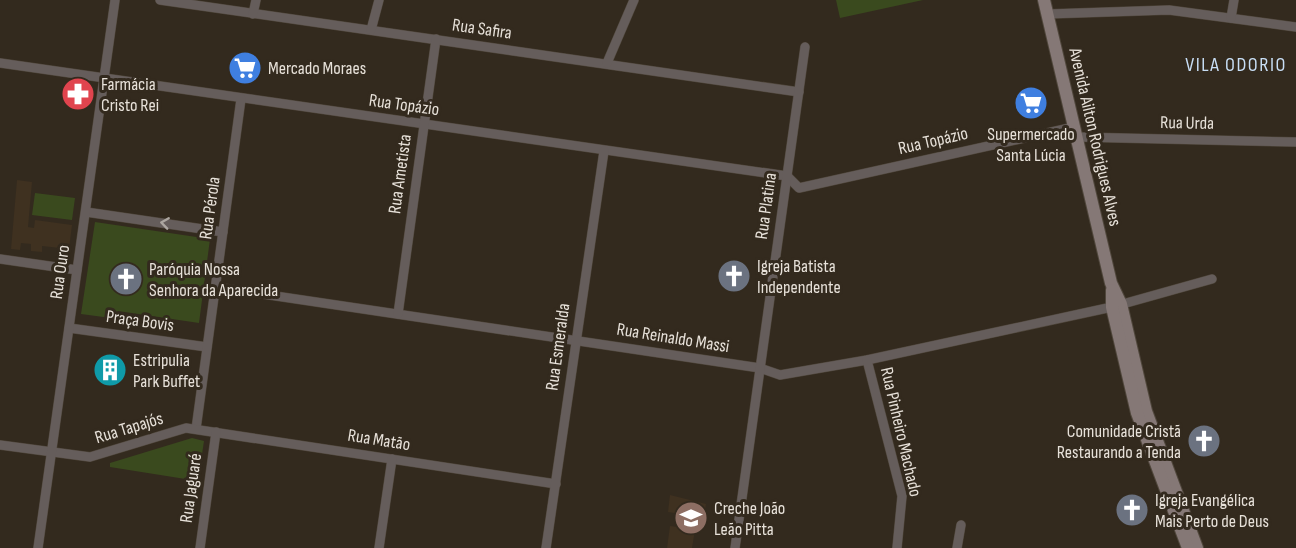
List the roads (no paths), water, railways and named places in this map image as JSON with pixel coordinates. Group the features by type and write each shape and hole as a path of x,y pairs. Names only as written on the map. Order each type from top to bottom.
{"main road":[{"name":"Avenida Ailton Rodrigues Alves","path":"1044,0 1112,283 1137,413 1197,548"},
{"name":"Avenida Ailton Rodrigues Alves","path":"1164,470 1188,548"}],"street":[{"name":"Rua Ouro","path":"38,548 115,0"},
{"name":"Rua Safira","path":"160,0 798,92"},
{"path":"253,14 256,0"},
{"path":"371,30 379,0"},
{"path":"607,63 634,0"},
{"path":"1231,18 1234,0"},
{"path":"1048,14 1169,10 1296,27"},
{"name":"Rua Ametista","path":"398,314 436,39"},
{"name":"Rua Platina","path":"735,548 805,47"},
{"name":"Rua Topázio","path":"0,63 787,176"},
{"name":"Rua Pérola","path":"196,429 241,99"},
{"name":"Rua Topázio","path":"785,191 1075,132"},
{"name":"Rua Urda","path":"1075,132 1296,142"},
{"name":"Rua Esmeralda","path":"546,548 604,151"},
{"path":"787,176 799,188"},
{"path":"86,212 223,232"},
{"path":"0,259 77,270"},
{"name":"Rua Reinaldo Massi","path":"216,287 760,368 780,375 867,360 1116,306 1212,279"},
{"name":"Praça Bovis","path":"69,328 207,346"},
{"name":"Rua Pinheiro Machado","path":"867,360 902,496 897,548"},
{"name":"Rua Tapajós","path":"0,445 90,456 186,428 196,429"},
{"name":"Rua Matão","path":"196,429 556,484"},
{"name":"Rua Jaguaré","path":"200,548 216,432"},
{"path":"379,548 392,459"},
{"path":"957,548 961,525"}],"place":[{"name":"Mercado Moraes","path":"245,68"},
{"name":"Farmácia Cristo Rei","path":"78,94"},
{"name":"Supermercado Santa Lúcia","path":"1031,103"},
{"name":"Igreja Batista Independente","path":"734,276"},
{"name":"Paróquia Nossa Senhora da Aparecida","path":"126,279"},
{"name":"Estripulia Park Buffet","path":"110,370"},
{"name":"Comunidade Cristã Restaurando a Tenda","path":"1204,441"},
{"name":"Igreja Evangélica Mais Perto de Deus","path":"1132,510"},
{"name":"Creche João Leão Pitta","path":"691,518"}],"district":[{"name":"VILA ODORIO","path":"1236,65"}]}
